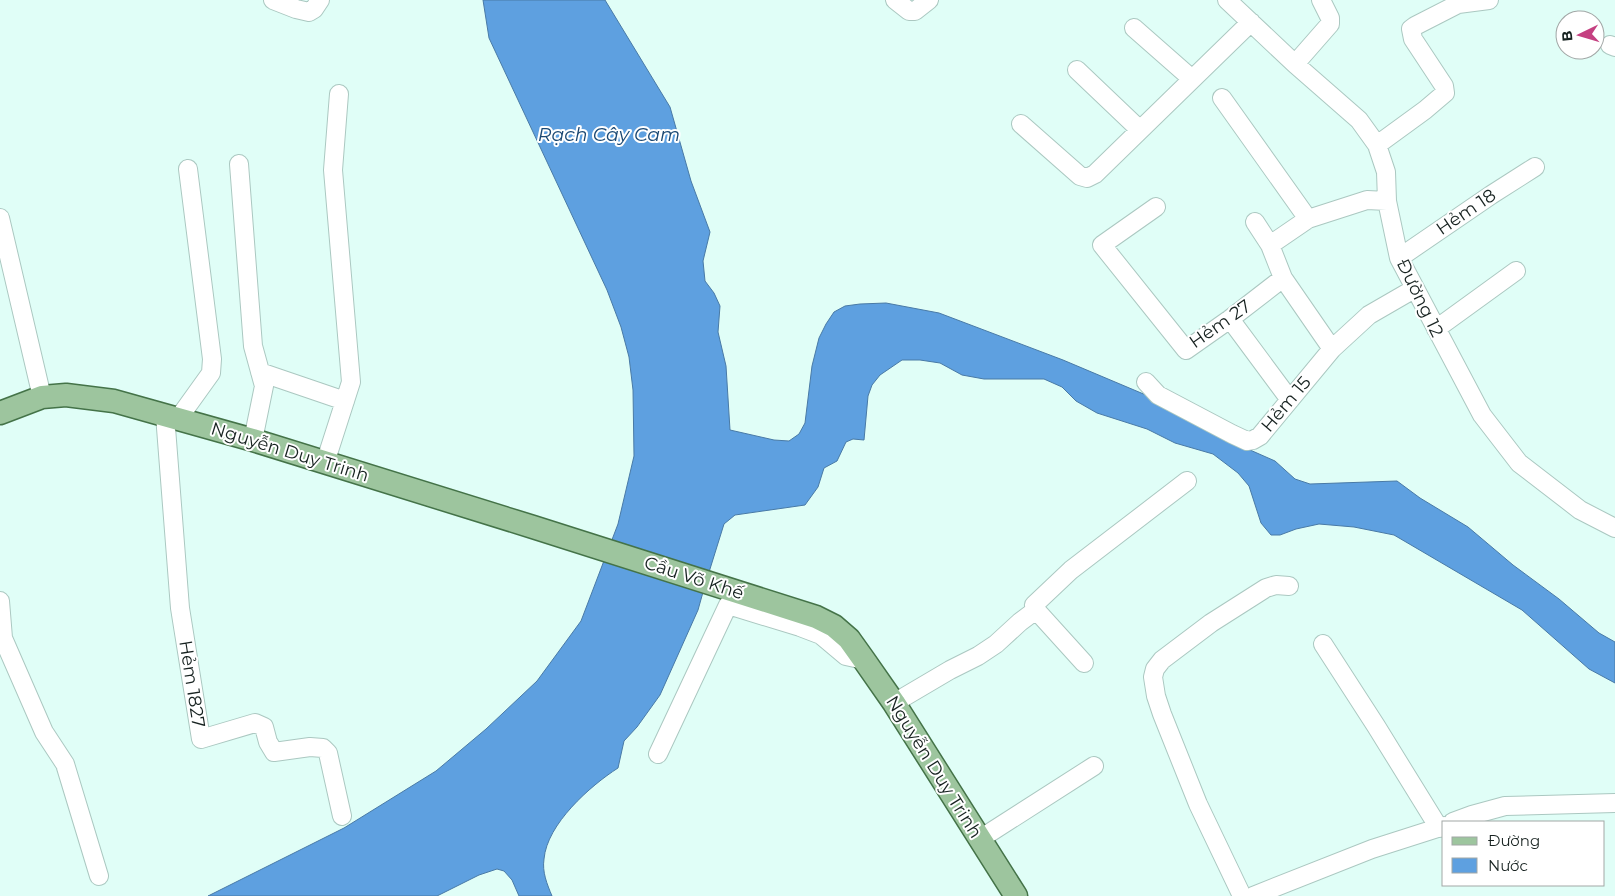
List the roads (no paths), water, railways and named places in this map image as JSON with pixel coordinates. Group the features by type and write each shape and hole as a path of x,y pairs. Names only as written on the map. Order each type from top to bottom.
{"main road":[{"name":"Nguyễn Duy Trinh","path":"0,413 42,397 66,395 114,400 253,440 533,527"},
{"name":"Cầu Võ Khế","path":"533,527 816,617 834,626 849,639"},
{"name":"Nguyễn Duy Trinh","path":"849,639 894,703 1016,896"}],"street":[{"path":"273,0 309,12 314,9 320,0"},
{"path":"894,0 909,11 915,10 929,0"},
{"name":"Đường 12","path":"1227,0 1358,120 1377,145 1386,172 1387,201 1399,258 1482,415 1519,463 1580,510 1615,528"},
{"path":"1295,64 1330,24 1330,18 1321,0"},
{"path":"1377,145 1445,93 1444,86 1412,39 1411,29 1458,4 1489,0"},
{"path":"1021,124 1080,176 1087,178 1095,174 1251,22"},
{"path":"1134,28 1192,79"},
{"path":"1077,70 1140,130"},
{"path":"325,463 351,382 333,170 339,94"},
{"path":"1222,98 1308,219"},
{"path":"239,164 253,346 264,386 253,440"},
{"name":"Hẻm 18","path":"1399,258 1535,167"},
{"path":"171,417 211,372 212,359 188,169"},
{"path":"1270,245 1308,219 1366,200 1387,201"},
{"name":"Hẻm 27","path":"1156,207 1102,245 1186,350 1283,278"},
{"path":"0,218 42,397"},
{"path":"1255,222 1270,245 1283,278 1332,349"},
{"path":"1436,329 1516,271"},
{"name":"Hẻm 15","path":"1146,382 1158,395 1232,434 1248,441 1252,440 1260,436 1272,419 1332,349 1368,315 1414,289"},
{"path":"1230,319 1290,400"},
{"path":"260,372 345,401"},
{"name":"Hẻm 1827","path":"171,417 180,608 201,739 254,723 264,727 268,742 274,752 310,747 323,748 328,753 342,816"},
{"path":"1084,663 1036,610 1034,604 1071,570 1187,481"},
{"path":"1242,896 1198,804 1162,714 1156,696 1153,677 1155,670 1162,660 1219,617 1266,588 1276,585 1289,586"},
{"path":"0,601 3,638 44,732 65,764 99,876"},
{"path":"658,754 728,605 821,635 846,656 864,660"},
{"path":"894,703 990,648 1036,610"},
{"path":"1323,644 1376,726 1442,821"},
{"path":"980,839 1094,766"},
{"path":"1456,821 1505,806 1615,803"},
{"path":"1254,896 1372,849 1442,826"}],"water":[{"name":"Rạch Cây Cam","path":"483,0 605,0 670,107 691,181 710,232 703,261 705,281 714,293 720,306 718,332 726,366 730,430 774,440 789,441 799,434 805,423 812,366 819,338 834,312 845,306 886,303 939,313 1063,360 1153,398 1241,446 1275,461 1295,479 1310,484 1397,481 1420,498 1468,527 1599,633 1615,642 1615,683 1589,669 1522,610 1394,535 1354,527 1319,524 1280,535 1271,535 1261,523 1249,486 1238,473 1213,454 1175,443 1147,429 1097,413 1076,401 1062,387 1044,379 984,379 962,375 940,363 902,360 880,375 872,385 868,396 864,440 853,439 846,442 837,461 824,468 818,487 805,505 735,515 724,524 698,610 660,695 637,727 624,741 618,768 583,795 561,820 553,833 544,859 545,878 552,896 519,896 512,880 504,871 497,869 479,875 437,896 208,896 344,828 436,771 486,729 537,681 581,621 618,524 634,456 633,390 629,357 621,327 607,290 489,38"}]}
